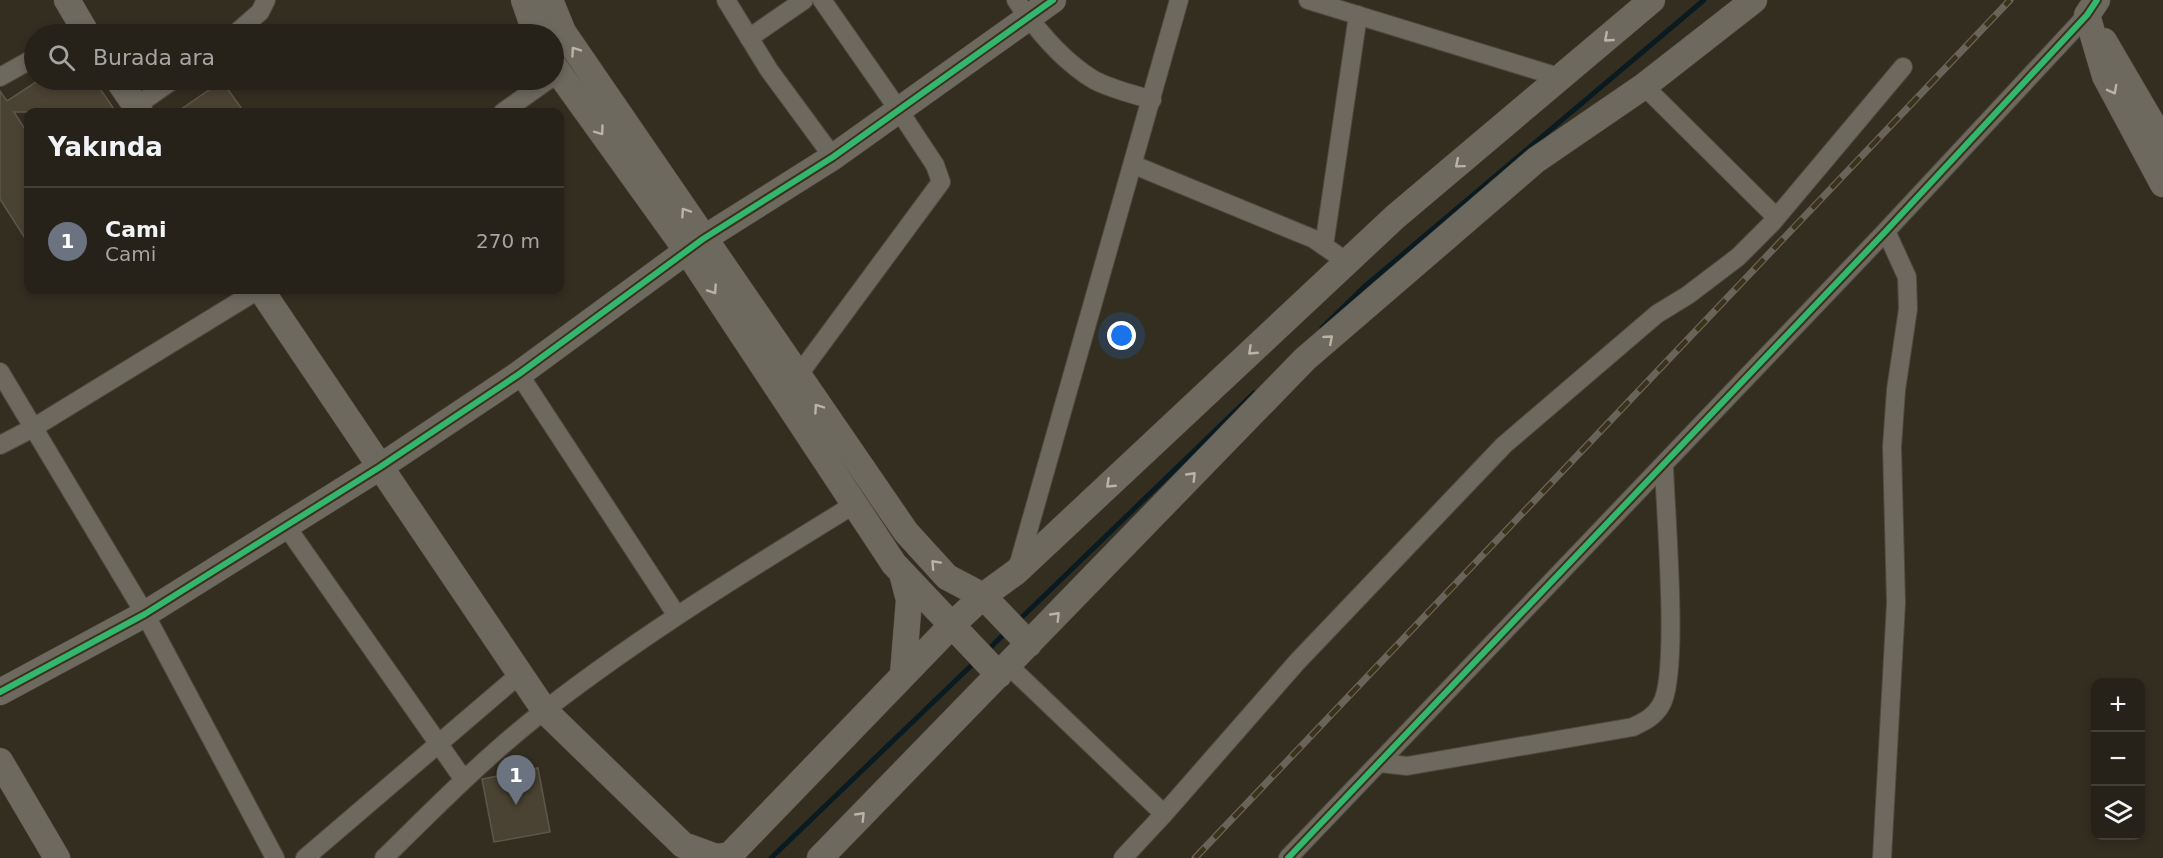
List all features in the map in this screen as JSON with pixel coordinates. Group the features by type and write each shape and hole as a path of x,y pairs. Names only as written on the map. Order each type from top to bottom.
{"street":[{"path":"67,0 79,24"},
{"path":"246,24 260,12 266,0"},
{"path":"524,0 532,24"},
{"path":"550,0 559,24"},
{"path":"726,0 749,38 832,157"},
{"path":"749,38 804,0"},
{"path":"797,377 941,182 935,165 822,0"},
{"path":"0,692 145,614 380,467 519,375 695,245 832,157 898,110 1022,9 1053,0"},
{"path":"1016,572 1134,165 1179,0"},
{"path":"1308,0 1342,4 1358,15 1562,78"},
{"path":"263,294 545,711 685,851 729,857 903,674 988,602 1016,572 1395,217 1652,0"},
{"path":"820,858 999,669 1024,639 1305,359 1536,160 1644,86 1754,0"},
{"path":"2092,8 2124,73 2163,142"},
{"path":"2092,8 2105,76 2163,184"},
{"path":"1288,858 1886,231 2092,8"},
{"path":"1022,9 1074,65 1096,81 1152,100"},
{"path":"1324,246 1358,15"},
{"path":"564,35 855,504 902,572 956,631 1164,814"},
{"path":"0,77 24,64"},
{"path":"1123,858 1297,662 1504,445 1657,314 1738,257 1776,217 1903,67"},
{"path":"1644,86 1776,217"},
{"path":"564,87 695,245 797,377 906,532 947,577 988,602 1024,639"},
{"path":"125,90 137,108"},
{"path":"139,108 161,90"},
{"path":"508,108 532,90"},
{"path":"1134,165 1314,239 1347,262"},
{"path":"1882,858 1896,603 1892,447 1896,390 1908,309 1907,277 1886,231"},
{"path":"0,445 33,428 253,294"},
{"path":"0,372 145,614 275,858"},
{"path":"519,375 676,614"},
{"path":"1380,763 1407,766 1633,727 1650,720 1662,704 1668,682 1670,635 1664,465"},
{"path":"384,858 464,780 545,711 676,614 855,504"},
{"path":"286,526 464,780"},
{"path":"902,572 909,600 903,674"},
{"path":"305,858 520,674"},
{"path":"0,761 57,858"}],"building":[{"path":"24,90 101,90 113,108 24,108 24,112 14,112 24,128 24,237 0,199 0,91 7,101"},
{"path":"209,90 228,90 241,108 183,108"},
{"path":"538,768 550,832 494,842 482,779"}],"waterway":[{"path":"1322,328 1364,287 1704,0"},
{"path":"1017,622 1254,393"},
{"path":"987,651 1008,630"},
{"path":"771,858 976,661"}],"railway":[{"path":"1195,858 2010,0"}],"cycle path":[{"path":"0,692 145,614 380,467 519,374 703,239 833,157 1053,0"},
{"path":"1288,858 1886,231 2087,15 2097,0"}],"place":[{"name":"Cami","path":"516,805"}]}
